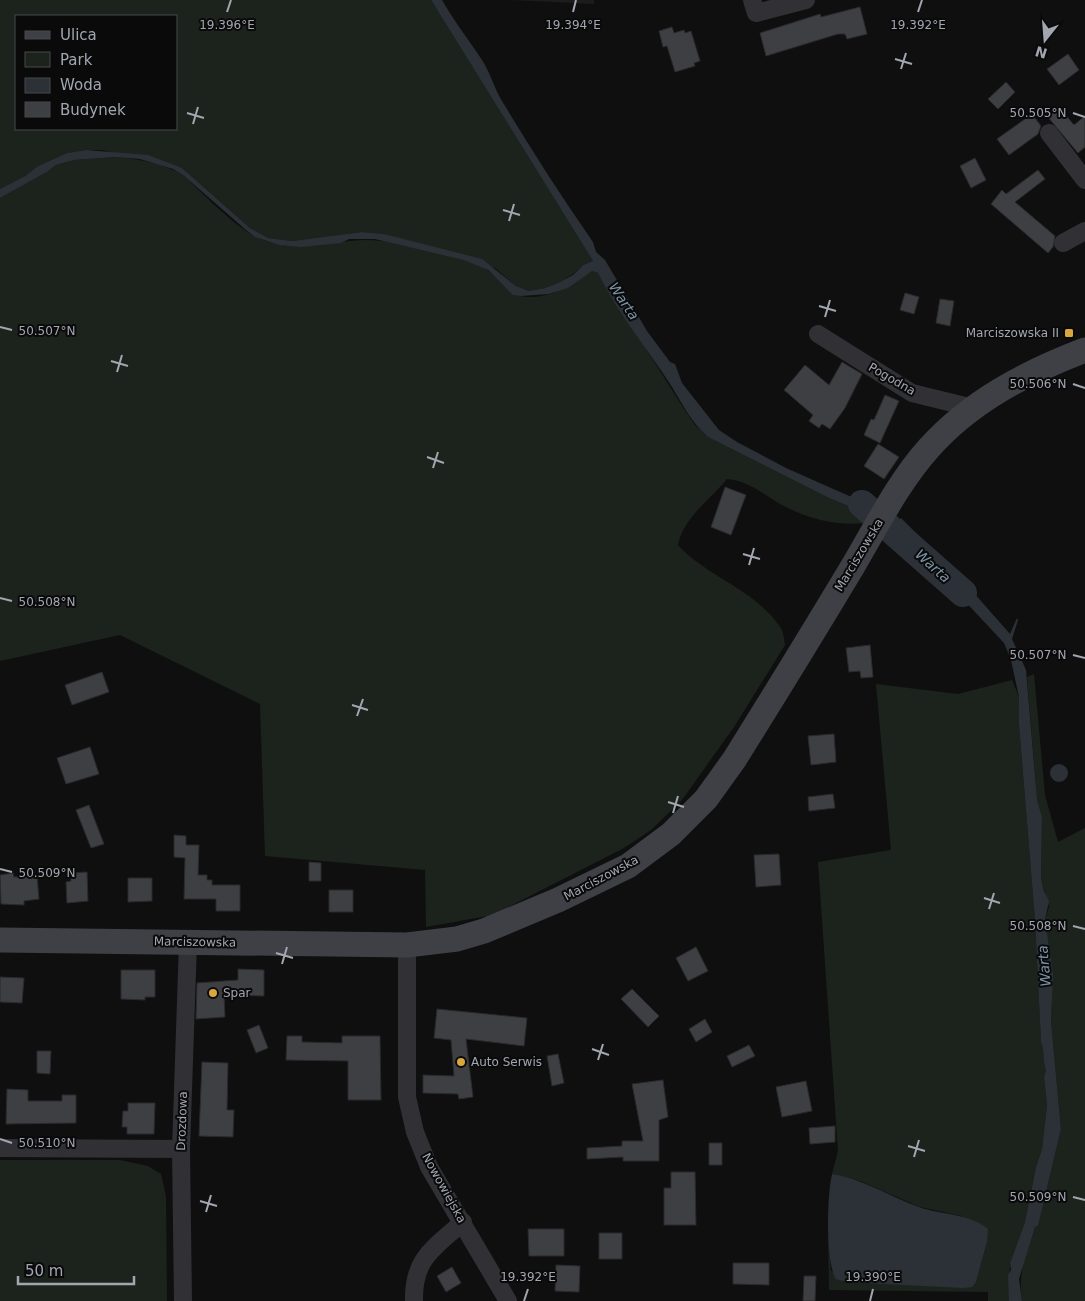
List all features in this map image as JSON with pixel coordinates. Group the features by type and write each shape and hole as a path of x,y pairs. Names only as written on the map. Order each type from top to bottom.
{"street":[{"path":"752,0 756,13 806,0"},
{"path":"1049,133 1085,180"},
{"path":"1063,244 1085,231"},
{"name":"Pogodna","path":"818,334 912,392 973,408"},
{"name":"Marciszowska","path":"0,940 407,945 470,935 530,912 628,866 671,834 706,799 734,760 871,536 889,503 929,448 973,408 1020,378 1085,350"},
{"name":"Drozdowa","path":"183,1301 181,1149 188,942"},
{"name":"Nowowiejska","path":"407,945 407,1097 409,1114 429,1167 508,1301"},
{"path":"0,1148 181,1149"},
{"path":"414,1301 414,1284 421,1263 463,1222"}],"shaded area":[{"path":"511,0 594,0 594,4"}],"green space":[{"path":"0,0 431,0 593,261 583,265 560,282 545,288 529,291 516,286 495,268 384,234 362,232 292,241 268,238 250,228 182,168 102,150 86,150 67,153 38,166 25,176 0,189"},
{"path":"115,157 150,162 167,167 183,175 244,230 266,241 282,245 298,246 361,240 393,243 472,262 487,270 516,294 530,297 557,292 592,271 598,273 684,409 695,425 708,437 829,498 870,515 868,523 845,524 824,521 782,505 749,485 727,479 685,526 678,545 703,566 745,593 770,614 781,629 785,645 734,727 682,800 651,830 624,848 493,915 426,927 425,870 265,856 260,704 120,635 0,661 0,198 56,165 74,160"},
{"path":"1034,674 1045,795 1058,842 1085,828 1085,1301 1022,1301 1021,1290 1024,1263 1035,1227 1038,1226 1061,1129 1051,1021 1052,987 1045,920 1049,907 1041,878 1042,817 1037,799 1027,677"},
{"path":"1012,680 1019,697 1019,725 1035,920 1041,1041 1046,1070 1044,1077 1047,1105 1042,1149 1036,1167 1025,1222 1010,1263 1009,1301 988,1301 988,1292 829,1290 828,1231 831,1271 976,1282 987,1242 962,1216 920,1207 860,1181 832,1174 838,1151 818,862 891,850 876,684 958,694"},
{"path":"0,1160 120,1160 148,1166 161,1174 166,1196 167,1301 0,1301"}],"water":[{"path":"431,0 442,0 482,60 502,101 546,172 593,242 596,252 605,260 647,331 670,362 675,364 682,383 719,430 737,442 786,468 874,507 870,515 829,498 708,437 688,413 614,303 598,273 592,271 568,288 549,294 521,296 513,295 488,270 464,260 375,239 349,239 341,243 301,247 279,245 255,237 183,175 173,169 140,159 115,157 74,160 56,165 0,198 0,189 25,176 38,166 67,153 86,150 148,155 182,168 250,228 268,238 292,241 362,232 384,234 482,259 516,286 529,291 545,288 560,282 573,275 583,265 593,261"},
{"path":"901,518 932,549 918,562 889,539"},
{"path":"944,559 1010,634 1017,618 1018,620 1012,639 1026,670 1037,799 1042,817 1041,878 1049,901 1045,920 1053,975 1051,1021 1061,1129 1038,1226 1035,1227 1019,1279 1022,1301 1009,1301 1008,1275 1011,1270 1010,1263 1025,1222 1036,1167 1042,1149 1047,1105 1044,1077 1046,1070 1041,1042 1035,920 1019,725 1019,697 1011,660 1004,643 945,580 929,573"},
{"path":"1055,764 1063,764 1068,769 1066,780 1055,782 1050,777 1050,769"},
{"path":"832,1174 865,1184 928,1210 964,1217 988,1229 987,1242 976,1282 972,1287 963,1288 847,1282 836,1279 830,1258 828,1228"}],"building":[{"path":"860,7 867,34 847,39 845,34 838,34 766,56 760,33 820,14 821,17"},
{"path":"672,27 674,33 684,30 685,33 691,31 700,61 694,63 695,66 675,72 667,46 663,47 659,31"},
{"path":"1068,54 1079,70 1059,85 1047,69"},
{"path":"1006,82 1015,92 998,109 988,99"},
{"path":"1058,106 1074,125 1085,116 1085,147 1078,153 1047,116"},
{"path":"1032,114 1041,126 1038,134 1009,155 997,139"},
{"path":"975,158 986,180 971,188 960,166"},
{"path":"1038,170 1045,179 1015,202 1055,236 1053,247 1048,253 991,204 1002,190 1006,194"},
{"path":"905,293 919,297 914,314 900,310"},
{"path":"940,299 954,301 950,326 936,323"},
{"path":"842,362 862,374 845,408 830,429 822,424 819,428 809,421 813,415 784,390 805,365 829,385"},
{"path":"885,395 899,401 880,443 864,435 871,419 874,420"},
{"path":"878,444 899,457 884,479 864,466"},
{"path":"725,487 746,495 731,535 711,527"},
{"path":"870,645 873,677 861,678 860,671 849,672 846,648"},
{"path":"102,672 109,692 72,705 65,685"},
{"path":"834,734 836,762 811,765 808,736"},
{"path":"90,747 99,774 66,784 57,758"},
{"path":"833,794 835,808 809,811 808,797"},
{"path":"89,805 104,844 91,848 76,810"},
{"path":"174,835 186,836 186,845 199,845 198,875 207,875 207,880 212,880 212,885 240,885 240,911 216,911 216,899 184,899 185,858 174,857"},
{"path":"779,854 781,885 756,887 754,855"},
{"path":"309,862 321,863 321,881 309,881"},
{"path":"87,872 88,901 67,903 66,882 71,881 71,873"},
{"path":"13,873 14,877 37,876 39,899 24,901 24,905 1,904 0,875"},
{"path":"128,878 152,878 152,901 128,902"},
{"path":"329,890 353,890 353,912 329,912"},
{"path":"696,947 708,971 688,981 676,958"},
{"path":"238,969 264,970 264,996 224,995 225,1017 196,1019 197,983 238,980"},
{"path":"121,970 155,970 155,997 145,997 145,1000 121,999"},
{"path":"0,977 24,978 22,1003 0,1002"},
{"path":"632,989 659,1016 648,1027 621,999"},
{"path":"437,1009 527,1018 524,1046 466,1039 473,1097 459,1099 458,1094 423,1093 423,1075 454,1076 451,1040 434,1038"},
{"path":"705,1019 712,1032 696,1042 689,1029"},
{"path":"259,1025 268,1048 256,1053 247,1030"},
{"path":"287,1036 302,1036 302,1042 342,1043 342,1036 380,1036 381,1100 348,1100 348,1061 286,1060"},
{"path":"749,1045 755,1056 732,1067 727,1056"},
{"path":"37,1051 51,1051 50,1074 37,1073"},
{"path":"558,1054 564,1083 552,1086 547,1056"},
{"path":"202,1062 228,1063 227,1110 234,1110 233,1137 199,1136"},
{"path":"663,1080 668,1117 659,1120 659,1161 623,1161 623,1157 587,1159 587,1148 622,1146 622,1141 643,1141 632,1084"},
{"path":"806,1081 812,1111 782,1117 776,1087"},
{"path":"7,1089 28,1090 28,1101 62,1101 62,1095 76,1095 76,1123 6,1124"},
{"path":"128,1103 155,1103 154,1134 127,1134 127,1127 122,1127 123,1111 128,1111"},
{"path":"835,1126 835,1142 810,1144 809,1128"},
{"path":"709,1143 722,1143 722,1165 709,1165"},
{"path":"671,1172 695,1172 696,1225 664,1225 664,1188 671,1188"},
{"path":"528,1229 564,1229 564,1256 529,1256"},
{"path":"599,1233 622,1233 622,1259 599,1259"},
{"path":"733,1263 769,1263 769,1285 733,1284"},
{"path":"556,1265 580,1266 579,1292 555,1291"},
{"path":"452,1267 461,1283 446,1292 437,1276"},
{"path":"804,1276 816,1276 815,1301 803,1301"}],"waterway":[{"name":"Warta","path":"862,504 963,593"}],"place":[{"name":"Marciszowska II","path":"1069,333"},
{"name":"Spar","path":"213,993"},
{"name":"Auto Serwis","path":"461,1062"}]}
